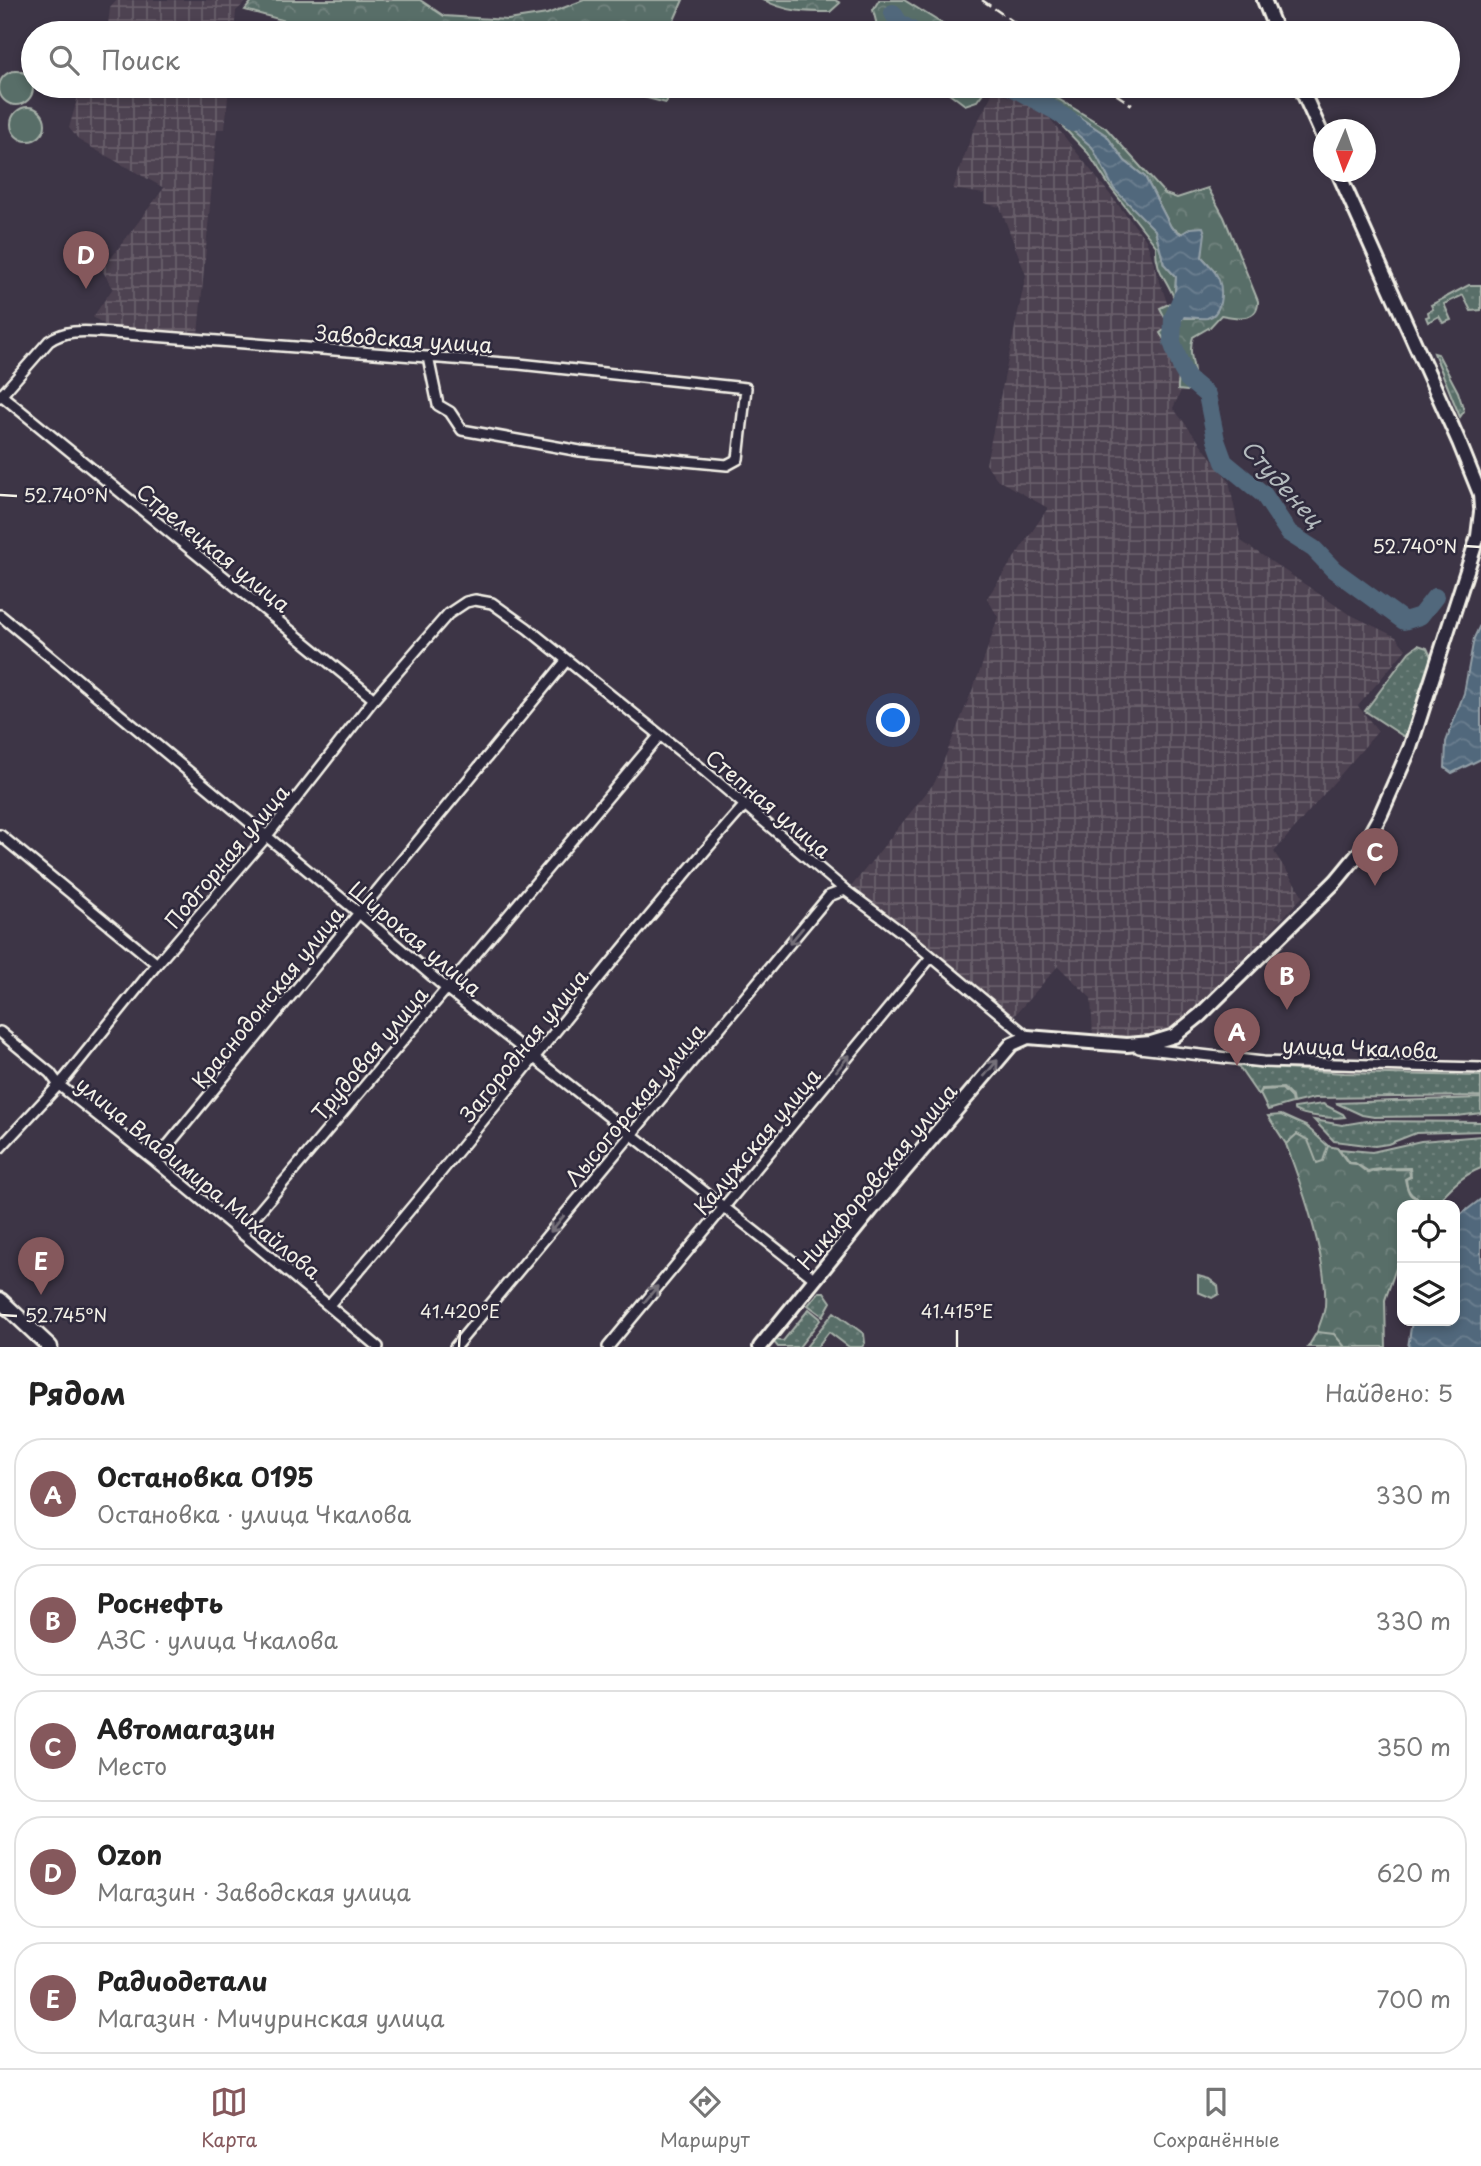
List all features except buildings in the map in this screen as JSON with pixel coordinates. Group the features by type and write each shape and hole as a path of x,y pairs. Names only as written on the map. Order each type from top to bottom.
{"main road":[{"path":"1264,0 1272,21"},
{"path":"1305,98 1315,119"},
{"path":"1028,1037 1139,1044 1174,1036 1190,1024 1336,881 1360,852 1380,816 1420,721 1478,537 1481,521 1480,494 1460,442 1343,182"},
{"name":"Никифоровская улица","path":"760,1347 1006,1049 1028,1037"},
{"path":"0,1300 50,1347"}],"street":[{"name":"Заводская улица","path":"0,396 43,348 60,335 87,331 428,357 532,365 746,388 737,459 727,464 580,451 462,429 450,412 438,405 428,357"},
{"name":"Стрелецкая улица","path":"0,396 374,699"},
{"name":"Подгорная улица","path":"0,1148 59,1085 157,964 266,837 374,699 448,614 466,603 484,601"},
{"name":"Степная улица","path":"484,601 500,607 660,735 845,890 1028,1037"},
{"name":"Широкая улица","path":"0,615 447,989 815,1279"},
{"name":"Краснодонская улица","path":"155,1161 566,661"},
{"name":"Трудовая улица","path":"241,1233 660,735"},
{"name":"Загородная улица","path":"329,1305 451,1162 534,1057 744,806"},
{"path":"0,835 157,964"},
{"name":"Лысогорская улица","path":"455,1347 828,897 845,890"},
{"name":"Калужская улица","path":"608,1347 931,957"},
{"name":"улица Владимира Михайлова","path":"0,1032 50,1073 59,1085 155,1161 378,1347"},
{"name":"улица Чкалова","path":"1113,1044 1263,1062 1481,1068"}],"shaded area":[{"path":"117,0 248,0 236,11 235,21 108,21 110,8"},
{"path":"78,98 228,98 225,129 217,129 198,335 108,327 93,317 113,288 102,270 164,188 80,141 69,128"},
{"path":"990,98 1013,98 1040,106 1146,240 1190,372 1173,408 1229,481 1241,541 1347,613 1396,637 1406,649 1358,706 1378,731 1274,852 1303,896 1217,989 1180,1024 1160,1034 1143,1037 1093,1037 1091,998 1058,966 1013,1017 851,887 935,782 980,671 998,617 987,598 1048,508 998,480 986,464 1026,275 1000,207 984,203 984,194 953,189 973,131"}],"green space":[{"path":"253,0 420,0 444,16 508,20 547,14 584,0 683,0 674,21 286,21 245,10"},
{"path":"764,0 835,0 840,3 830,12 813,12 788,9"},
{"path":"879,0 904,0 938,21 876,21 873,10"},
{"path":"21,72 21,98 29,98 16,105 4,100 -1,88 4,76"},
{"path":"647,98 668,98 666,103"},
{"path":"956,98 979,98 965,105"},
{"path":"1021,98 1057,98 1106,128 1165,194 1177,198 1208,188 1224,217 1258,301 1257,308 1245,317 1221,315 1210,327 1193,337 1191,353 1194,379 1187,391 1178,390 1177,362 1160,333 1169,326 1160,308 1174,301 1173,318 1207,318 1215,271 1202,257 1203,245 1171,227 1145,177 1125,161 1106,135 1058,118 1093,147 1110,182 1155,230 1164,264 1176,277 1174,299 1160,269 1156,246 1110,187 1088,153 1041,104"},
{"path":"28,107 40,112 45,124 40,136 28,141 16,136 11,124 16,112"},
{"path":"1469,285 1481,285 1481,310 1471,311 1463,295 1444,304 1451,320 1443,323 1439,316 1428,322 1426,317 1433,309 1431,305"},
{"path":"1434,353 1438,354 1458,392 1464,411 1460,417"},
{"path":"1418,645 1427,648 1432,659 1403,736 1365,711 1409,652"},
{"path":"1238,1066 1344,1073 1481,1076 1481,1096 1314,1098 1293,1103 1292,1097 1283,1088 1261,1089 1258,1095"},
{"path":"1282,1089 1292,1103 1268,1110 1260,1094 1262,1090"},
{"path":"1481,1098 1481,1113 1457,1116 1374,1117 1362,1115 1336,1103"},
{"path":"1323,1104 1345,1117 1318,1116 1294,1110 1294,1108"},
{"path":"1281,1115 1306,1126 1328,1146 1325,1179 1300,1180 1286,1144 1268,1116"},
{"path":"1314,1120 1342,1125 1366,1121 1481,1122 1481,1131 1416,1133 1375,1146 1334,1141"},
{"path":"1297,1134 1308,1140 1317,1163 1323,1161 1328,1146 1337,1148 1348,1163 1356,1164 1368,1173 1409,1169 1410,1176 1405,1179 1408,1191 1420,1200 1397,1200 1397,1265 1385,1300 1386,1347 1345,1347 1334,1334 1317,1332 1324,1309 1322,1267 1313,1224 1286,1144"},
{"path":"1481,1136 1481,1168 1467,1175 1440,1200 1424,1200 1409,1192 1406,1179 1411,1177 1410,1168 1368,1171 1355,1163 1349,1163 1339,1149 1372,1152 1421,1141"},
{"path":"1198,1276 1209,1279 1218,1286 1219,1294 1212,1298 1198,1292"},
{"path":"819,1292 824,1292 831,1302 823,1316 808,1305"},
{"path":"809,1309 821,1319 799,1347 778,1347 775,1340 783,1341"},
{"path":"834,1312 864,1334 865,1343 862,1347 849,1347 829,1332 817,1347 806,1347"},
{"path":"1329,1330 1353,1347 1308,1347 1317,1332"}],"water":[{"path":"1061,109 1106,135 1125,161 1145,177 1171,227 1181,234 1191,228 1203,227 1205,233 1202,257 1216,274 1221,290 1218,308 1212,316 1184,317 1175,321 1176,277 1164,264 1155,230 1114,189 1092,147 1058,118 1054,110"},
{"path":"1481,623 1481,759 1452,773 1445,768 1446,742 1464,693 1474,638"},
{"path":"1481,1199 1481,1347 1408,1347 1411,1326 1460,1326 1460,1215"}],"waterway":[{"name":"Студенец","path":"893,13 898,21"},
{"name":"Студенец","path":"1032,98 1073,123"},
{"name":"Студенец","path":"1182,297 1173,318 1172,342 1188,379 1207,395 1216,440 1224,462 1264,495 1289,533 1314,549 1334,570 1404,621 1420,616 1435,597"}],"railway":[{"path":"982,0 1013,21"},
{"path":"1122,98 1132,105"}],"place":[{"name":"Ozon","path":"86,289"},
{"name":"Автомагазин","path":"1375,886"},
{"name":"Роснефть","path":"1287,1010"},
{"name":"Остановка 0195","path":"1237,1066"},
{"name":"Радиодетали","path":"41,1295"}]}
